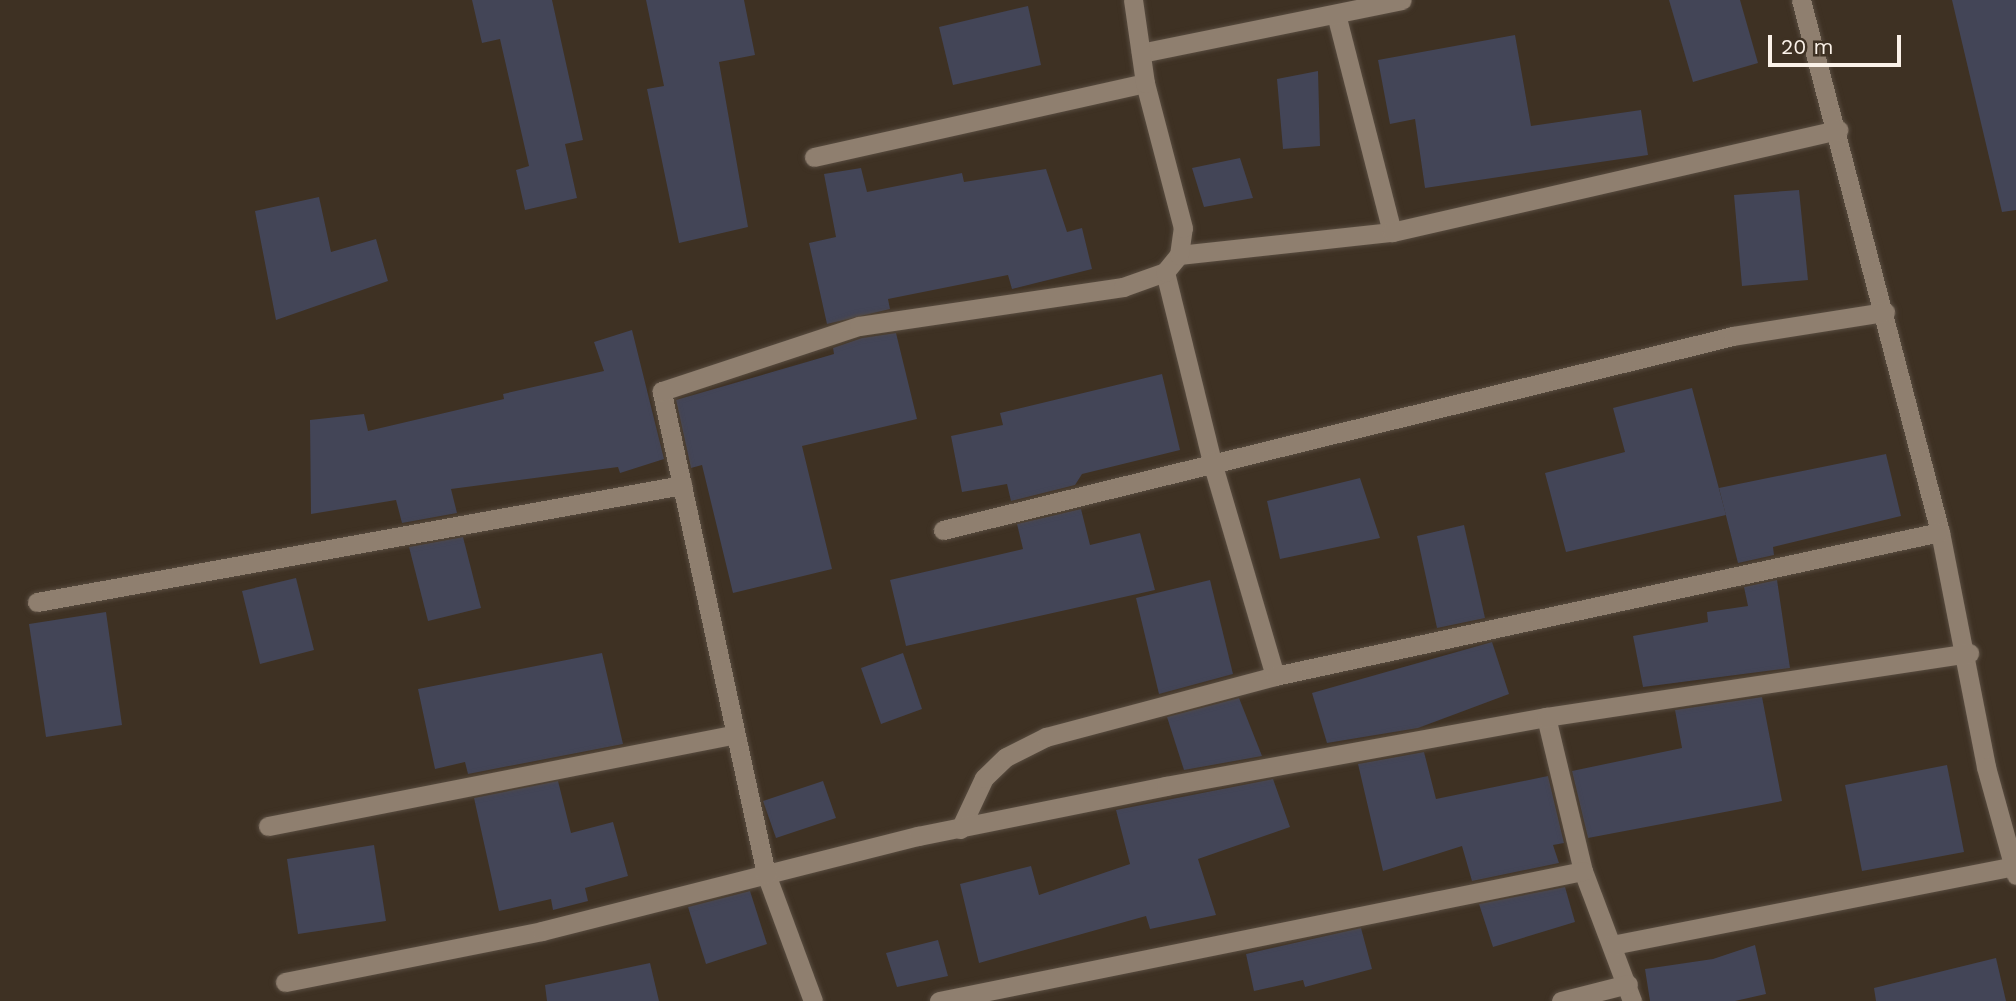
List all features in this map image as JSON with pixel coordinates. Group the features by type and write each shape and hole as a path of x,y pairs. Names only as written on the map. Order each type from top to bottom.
{"street":[{"path":"813,1001 766,874 662,391 859,326 1123,287 1165,272 1179,255 1183,228 1145,83 1133,0"},
{"path":"1141,53 1336,14 1363,4 1402,0"},
{"path":"1612,946 2015,871 1986,767 1969,653 1940,532 1838,130 1801,0"},
{"path":"1336,14 1392,232"},
{"path":"814,157 1145,83"},
{"path":"1179,255 1392,232 1838,130"},
{"path":"1165,272 1212,462 1275,676"},
{"path":"943,530 1733,336 1885,312"},
{"path":"37,602 682,485"},
{"path":"960,829 984,778 1006,757 1046,737 1275,676 1940,532"},
{"path":"285,982 542,932 766,874 960,829 1546,717 1969,653"},
{"path":"1546,717 1583,871 1630,992 1562,1001"},
{"path":"268,826 735,734"},
{"path":"939,1001 1583,871"}],"building":[{"path":"472,0 552,0 583,140 565,144 577,198 525,210 516,170 529,166 500,39 482,43"},
{"path":"646,0 744,0 755,55 719,62 748,227 679,243 647,89 664,86"},
{"path":"1669,0 1740,0 1758,63 1693,82"},
{"path":"1952,0 2016,0 2016,210 2002,212"},
{"path":"1028,6 1041,65 953,85 939,27"},
{"path":"1515,35 1531,126 1641,110 1648,155 1425,188 1415,119 1390,124 1378,60"},
{"path":"1318,71 1320,146 1283,149 1277,79"},
{"path":"1240,158 1253,198 1204,207 1192,168"},
{"path":"861,168 867,192 962,173 964,182 1046,169 1067,232 1082,228 1092,269 1012,289 1008,275 888,299 890,309 827,324 809,243 836,237 824,174"},
{"path":"1799,190 1808,280 1742,286 1734,195"},
{"path":"319,197 331,252 376,239 388,281 276,320 255,211"},
{"path":"632,330 664,459 620,473 618,467 451,489 457,513 402,523 396,500 311,514 310,420 364,414 368,431 504,399 503,394 604,371 594,342"},
{"path":"896,333 917,419 802,446 832,569 733,593 702,465 691,468 676,400 834,354 833,348 862,338"},
{"path":"1162,374 1180,450 1082,474 1075,485 1011,501 1007,484 962,492 951,436 1003,425 1000,413"},
{"path":"1692,388 1726,515 1566,552 1545,473 1625,452 1613,408"},
{"path":"1886,454 1901,516 1773,547 1774,555 1738,563 1719,488"},
{"path":"1360,478 1380,538 1280,559 1267,501"},
{"path":"1081,509 1090,545 1140,533 1155,590 906,646 890,580 1023,549 1017,524"},
{"path":"1464,525 1485,618 1437,628 1417,536"},
{"path":"463,537 481,608 428,621 409,547"},
{"path":"296,578 314,650 260,664 242,591"},
{"path":"1210,580 1233,674 1159,694 1136,598"},
{"path":"1777,580 1790,668 1643,687 1633,636 1708,622 1707,612 1748,606 1744,587"},
{"path":"106,612 122,725 46,737 29,624"},
{"path":"1492,642 1509,694 1418,728 1327,743 1312,693"},
{"path":"602,653 623,744 468,774 465,762 435,769 418,689"},
{"path":"903,653 922,709 881,724 861,668"},
{"path":"1762,697 1782,801 1588,838 1572,771 1682,748 1675,710"},
{"path":"1239,698 1262,756 1184,770 1167,717"},
{"path":"1424,752 1436,799 1548,776 1564,843 1553,845 1559,863 1472,881 1462,846 1383,871 1358,764"},
{"path":"1947,765 1964,852 1862,871 1845,785"},
{"path":"1273,779 1290,827 1198,859 1216,915 1150,929 1146,916 979,963 960,884 1031,866 1039,895 1130,864 1116,810"},
{"path":"558,781 571,833 613,822 628,876 585,888 588,901 553,910 551,899 499,911 474,798"},
{"path":"823,781 836,818 776,838 763,801"},
{"path":"374,845 386,921 298,934 287,859"},
{"path":"1565,887 1575,922 1493,947 1479,904"},
{"path":"750,891 767,944 706,964 688,907"},
{"path":"1361,928 1372,969 1305,987 1303,980 1254,991 1246,954"},
{"path":"938,940 948,976 897,987 886,953"},
{"path":"1755,945 1766,994 1735,1001 1650,1001 1645,969 1713,959"},
{"path":"1996,958 2006,1001 1876,1001 1874,988"},
{"path":"650,963 659,1001 547,1001 545,985"}]}
